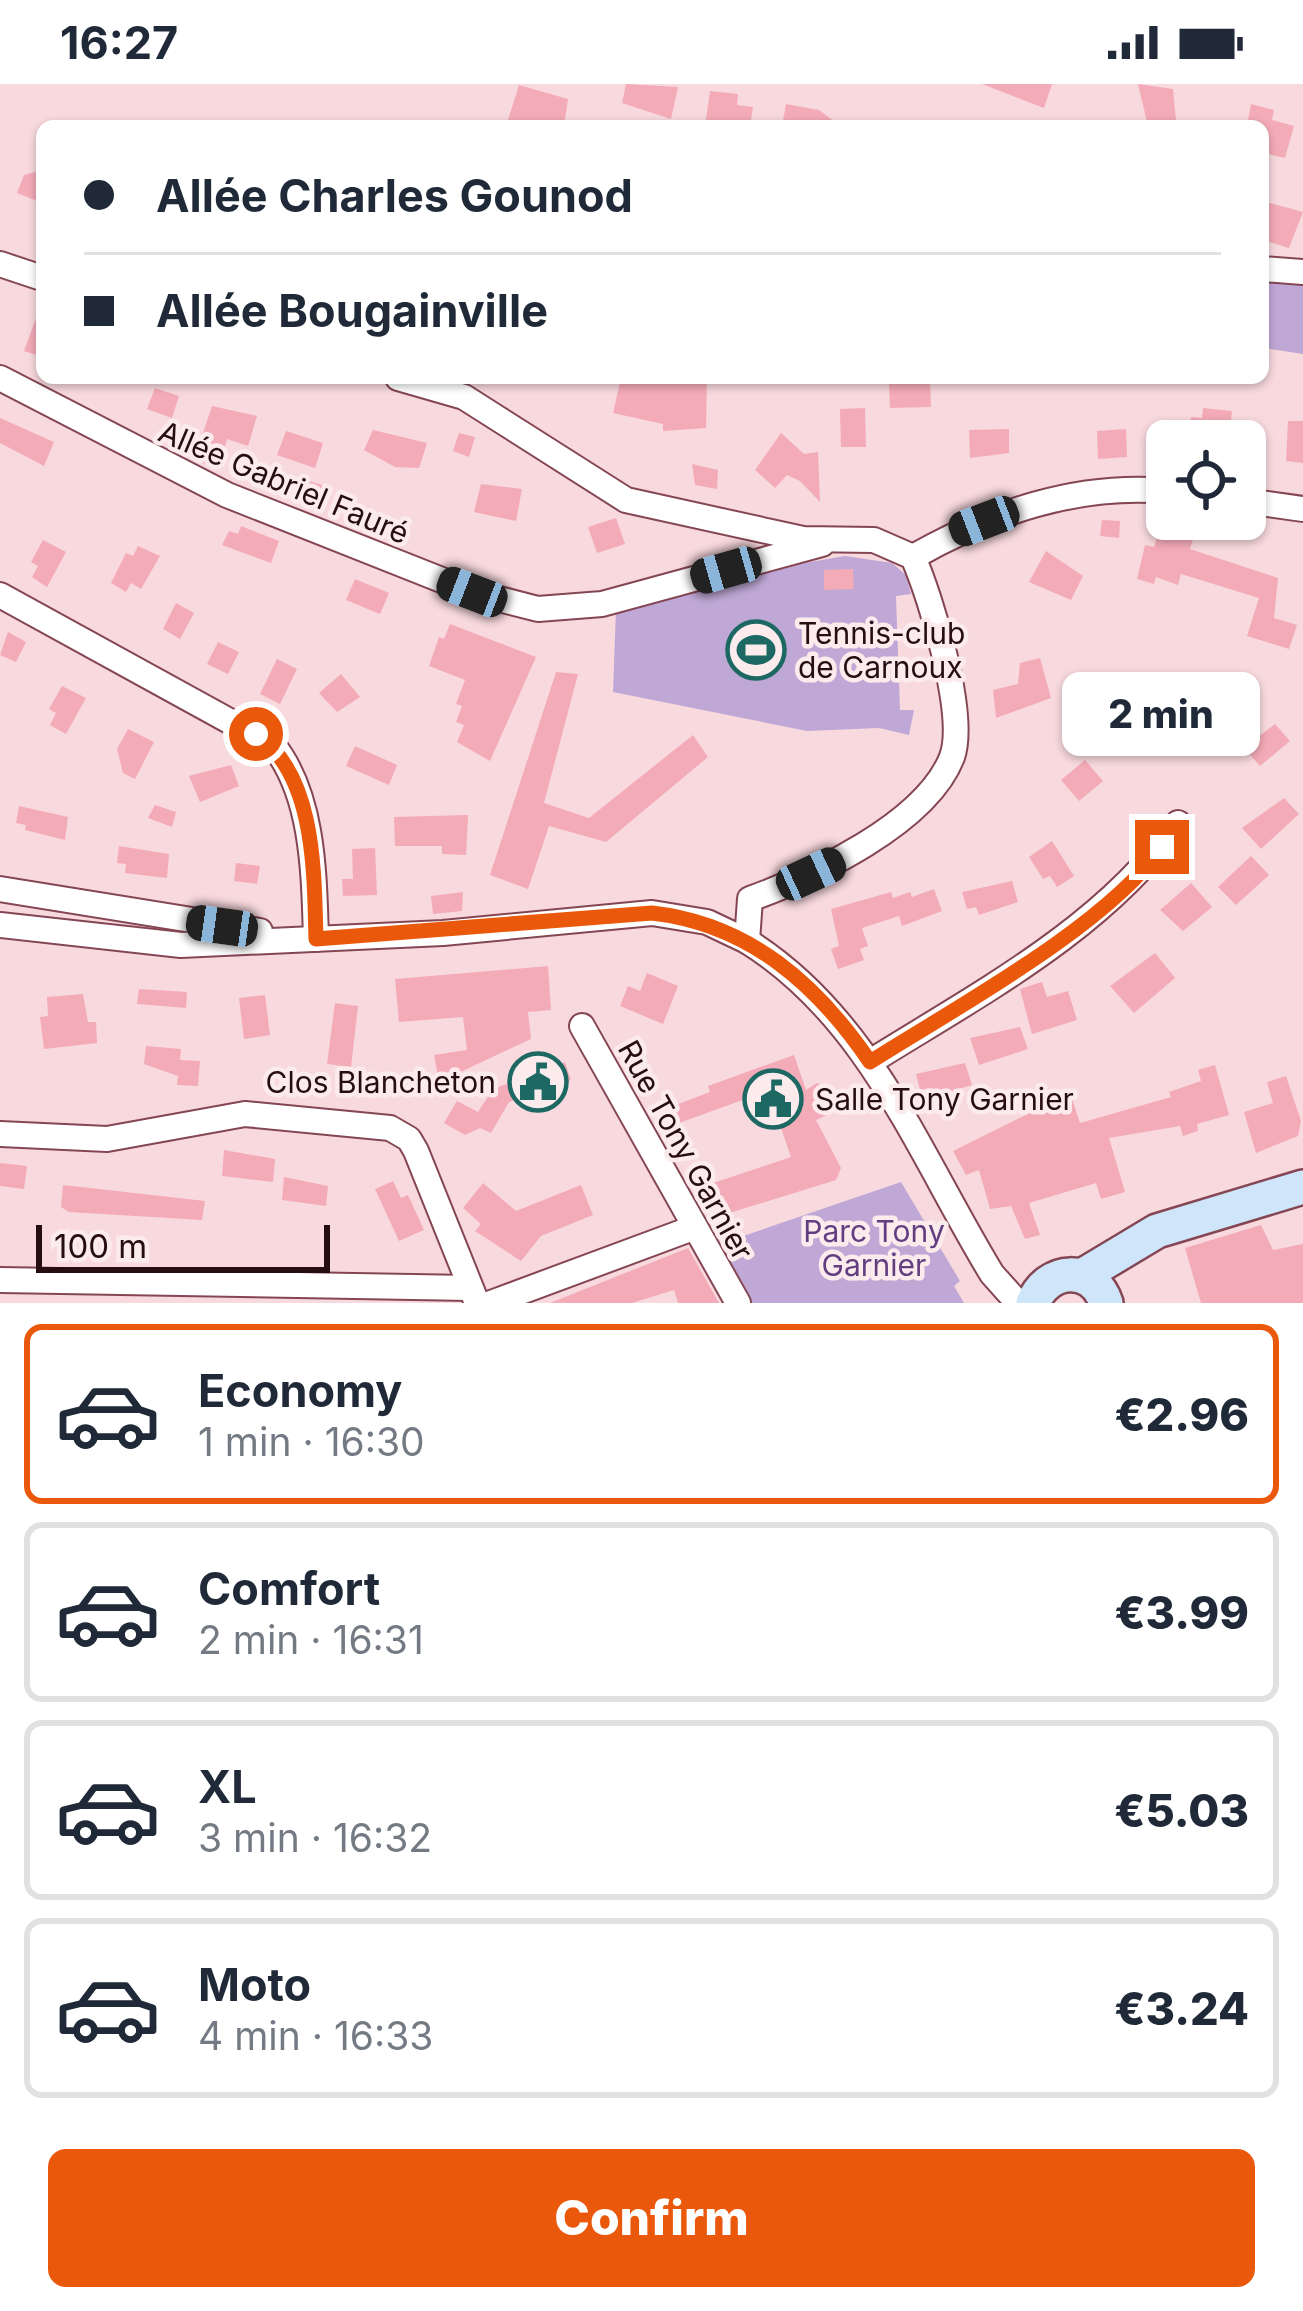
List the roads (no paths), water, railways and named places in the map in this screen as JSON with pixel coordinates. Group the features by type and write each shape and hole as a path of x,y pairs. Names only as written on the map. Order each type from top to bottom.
{"main road":[{"path":"1082,1276 1156,1232 1303,1187"},
{"path":"1106,1303 1134,1246"},
{"path":"1030,1298 1058,1275 1082,1276 1098,1286 1106,1303"}],"street":[{"path":"0,264 36,276"},
{"path":"1269,269 1303,272"},
{"name":"Allée Gabriel Fauré","path":"0,378 226,495 472,592 538,609 602,604 835,540"},
{"path":"419,384 464,397 626,500 803,539 886,543 913,557 942,656 955,728 951,758 925,794 867,842 833,864 750,899 747,941"},
{"path":"913,557 960,530 1067,496 1146,491"},
{"path":"1266,504 1303,509"},
{"path":"0,595 273,745 296,785 313,867 316,939"},
{"path":"870,1062 1070,930 1145,871 1178,823"},
{"path":"0,889 316,939"},
{"path":"0,925 181,945 652,913 707,922 747,941 811,990 870,1062 992,1274 1030,1298"},
{"path":"176,919 192,930 181,945"},
{"name":"Rue Tony Garnier","path":"582,1026 738,1303"},
{"path":"0,1134 106,1139 245,1114 390,1128 409,1139 480,1298"},
{"path":"0,1280 333,1295 364,1286 480,1298 693,1228"}],"place":[{"name":"Tennis-club de Carnoux","path":"756,650"},
{"name":"Clos Blancheton","path":"538,1082"},
{"name":"Salle Tony Garnier","path":"773,1099"}],"park label":[{"name":"Parc Tony Garnier","path":"874,1248"}]}
